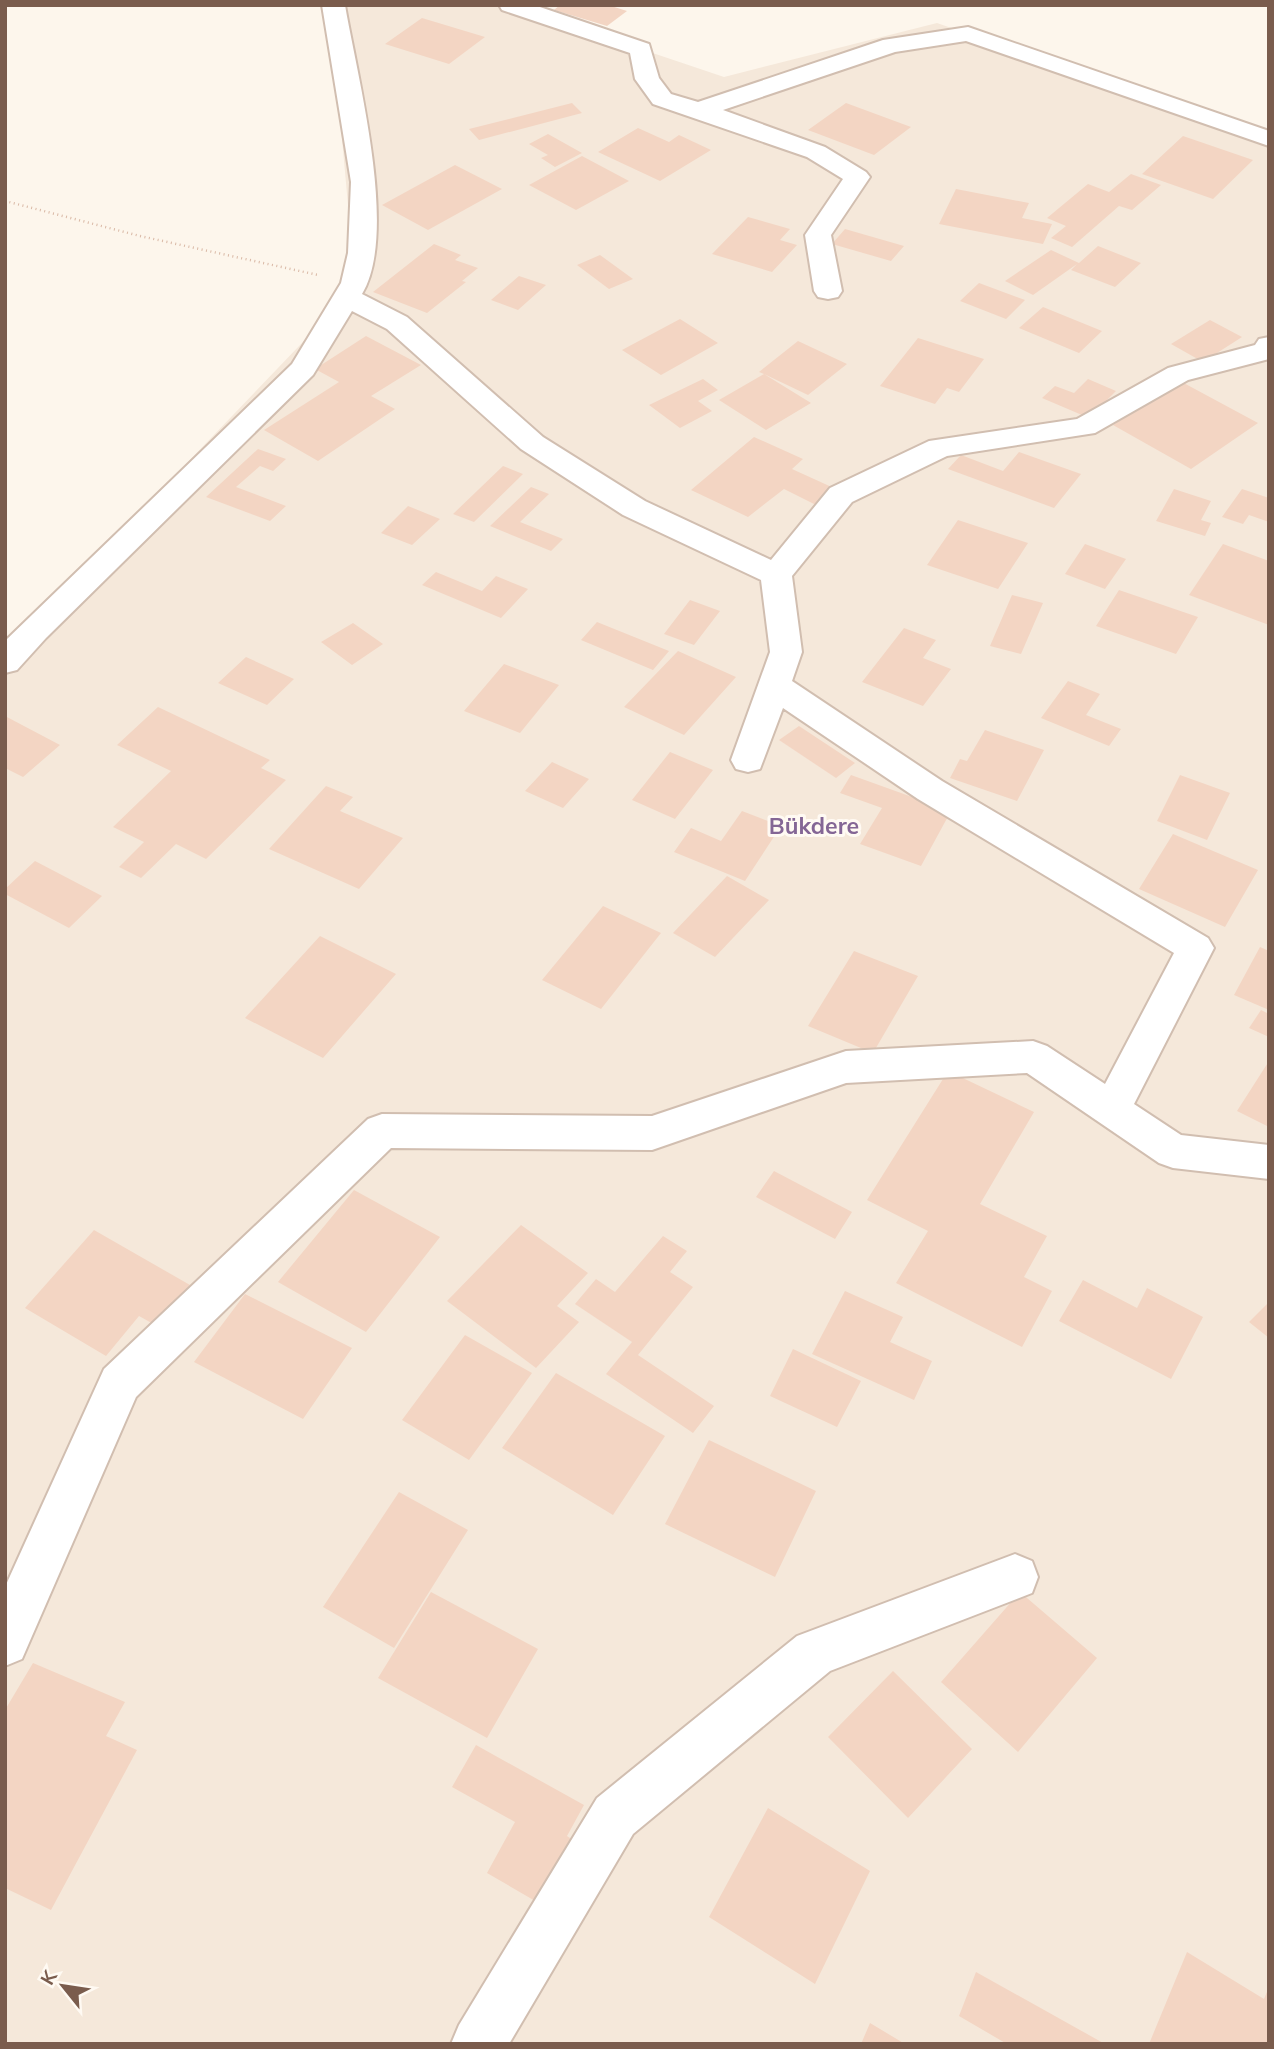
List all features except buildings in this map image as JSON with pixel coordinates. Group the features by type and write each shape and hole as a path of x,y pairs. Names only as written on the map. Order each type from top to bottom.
{"street":[{"path":"5,663 34,630 303,369 351,290 361,253 364,182 332,5"},
{"path":"510,5 641,49 647,79 662,99 816,152 857,177 818,235 828,291"},
{"path":"699,110 891,45 968,34 1269,139"},
{"path":"351,290 397,323 532,443 634,508 776,575"},
{"path":"748,760 786,652 776,575 841,495 940,448 1085,427 1178,374 1265,351 1269,345"},
{"path":"774,685 930,790 1195,948 1112,1109"},
{"path":"5,1642 120,1383 382,1131 652,1133 846,1067 1033,1057 1173,1151 1269,1161"},
{"path":"478,2044 615,1816 814,1653 1015,1577"}],"path":[{"path":"5,201 351,290"}],"shaded area":[{"path":"330,5 510,5 724,77 937,23 1269,139 1269,2044 5,2044 5,653 346,297 355,283"}],"district":[{"name":"Bükdere","path":"814,826"}]}
